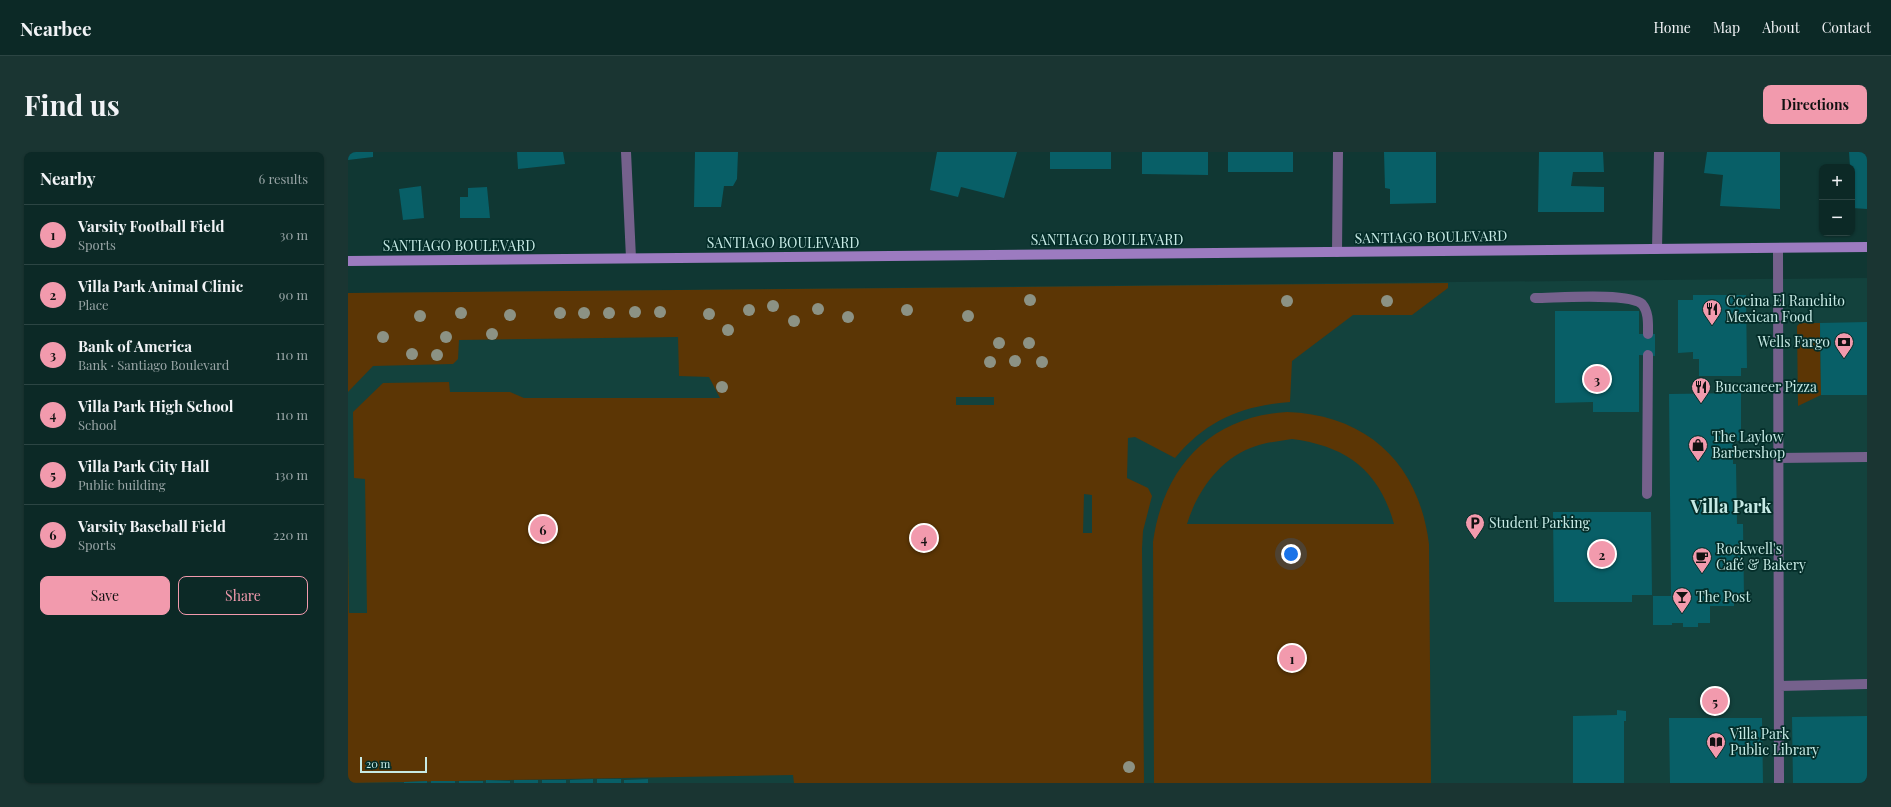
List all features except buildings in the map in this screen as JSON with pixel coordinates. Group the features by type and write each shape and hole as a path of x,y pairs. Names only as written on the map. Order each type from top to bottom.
{"street":[{"path":"626,152 631,258"},
{"path":"1337,252 1338,152"},
{"path":"1657,249 1659,152"},
{"name":"SANTIAGO BOULEVARD","path":"348,261 1867,247"},
{"path":"1778,248 1779,783"},
{"path":"1535,298 1618,297 1635,300 1644,307 1647,314 1648,334"},
{"path":"1647,494 1648,355"},
{"path":"1778,458 1867,457"},
{"path":"1779,686 1867,684"}],"shaded area":[{"path":"1867,278 1867,783 348,783 348,293"},
{"path":"1448,283 1448,288 1412,315 1353,315 1292,361 1290,402 1256,407 1226,417 1200,434 1175,458 1135,437 1128,438 1127,478 1148,488 1152,496 1143,531 1142,548 1144,783 794,783 793,775 348,783 348,542 349,613 367,613 365,479 354,478 353,412 383,383 449,382 450,392 510,392 524,398 720,398 709,377 679,376 678,337 459,340 458,359 453,364 373,366 348,392 348,293","holes":["956,397 994,397 994,405 956,405","1084,494 1092,495 1092,533 1083,533"]},
{"path":"1800,323 1820,323 1821,395 1798,406 1797,326"},
{"path":"1287,412 1316,415 1342,423 1365,434 1385,449 1401,468 1414,490 1423,515 1429,544 1431,783 1154,783 1153,542 1158,515 1167,491 1179,469 1195,451 1213,435 1235,424 1260,416","holes":["1292,439 1311,442 1344,455 1358,464 1369,475 1379,489 1388,505 1394,524 1187,524 1197,499 1204,488 1221,467 1232,458 1243,451 1269,443"]}],"place":[{"name":"Cocina El Ranchito Mexican Food","path":"1712,326"},
{"name":"Wells Fargo","path":"1844,359"},
{"name":"Bank of America","path":"1597,379"},
{"name":"Buccaneer Pizza","path":"1701,404"},
{"name":"The Laylow Barbershop","path":"1698,462"},
{"name":"Varsity Baseball Field","path":"543,529"},
{"name":"Villa Park High School","path":"924,538"},
{"name":"Student Parking","path":"1475,540"},
{"name":"Villa Park Animal Clinic","path":"1602,554"},
{"name":"Rockwell's Café & Bakery","path":"1702,574"},
{"name":"The Post","path":"1682,614"},
{"name":"Varsity Football Field","path":"1292,658"},
{"name":"Villa Park City Hall","path":"1715,701"},
{"name":"Villa Park Public Library","path":"1716,759"}],"district":[{"name":"Villa Park","path":"1731,507"}]}
